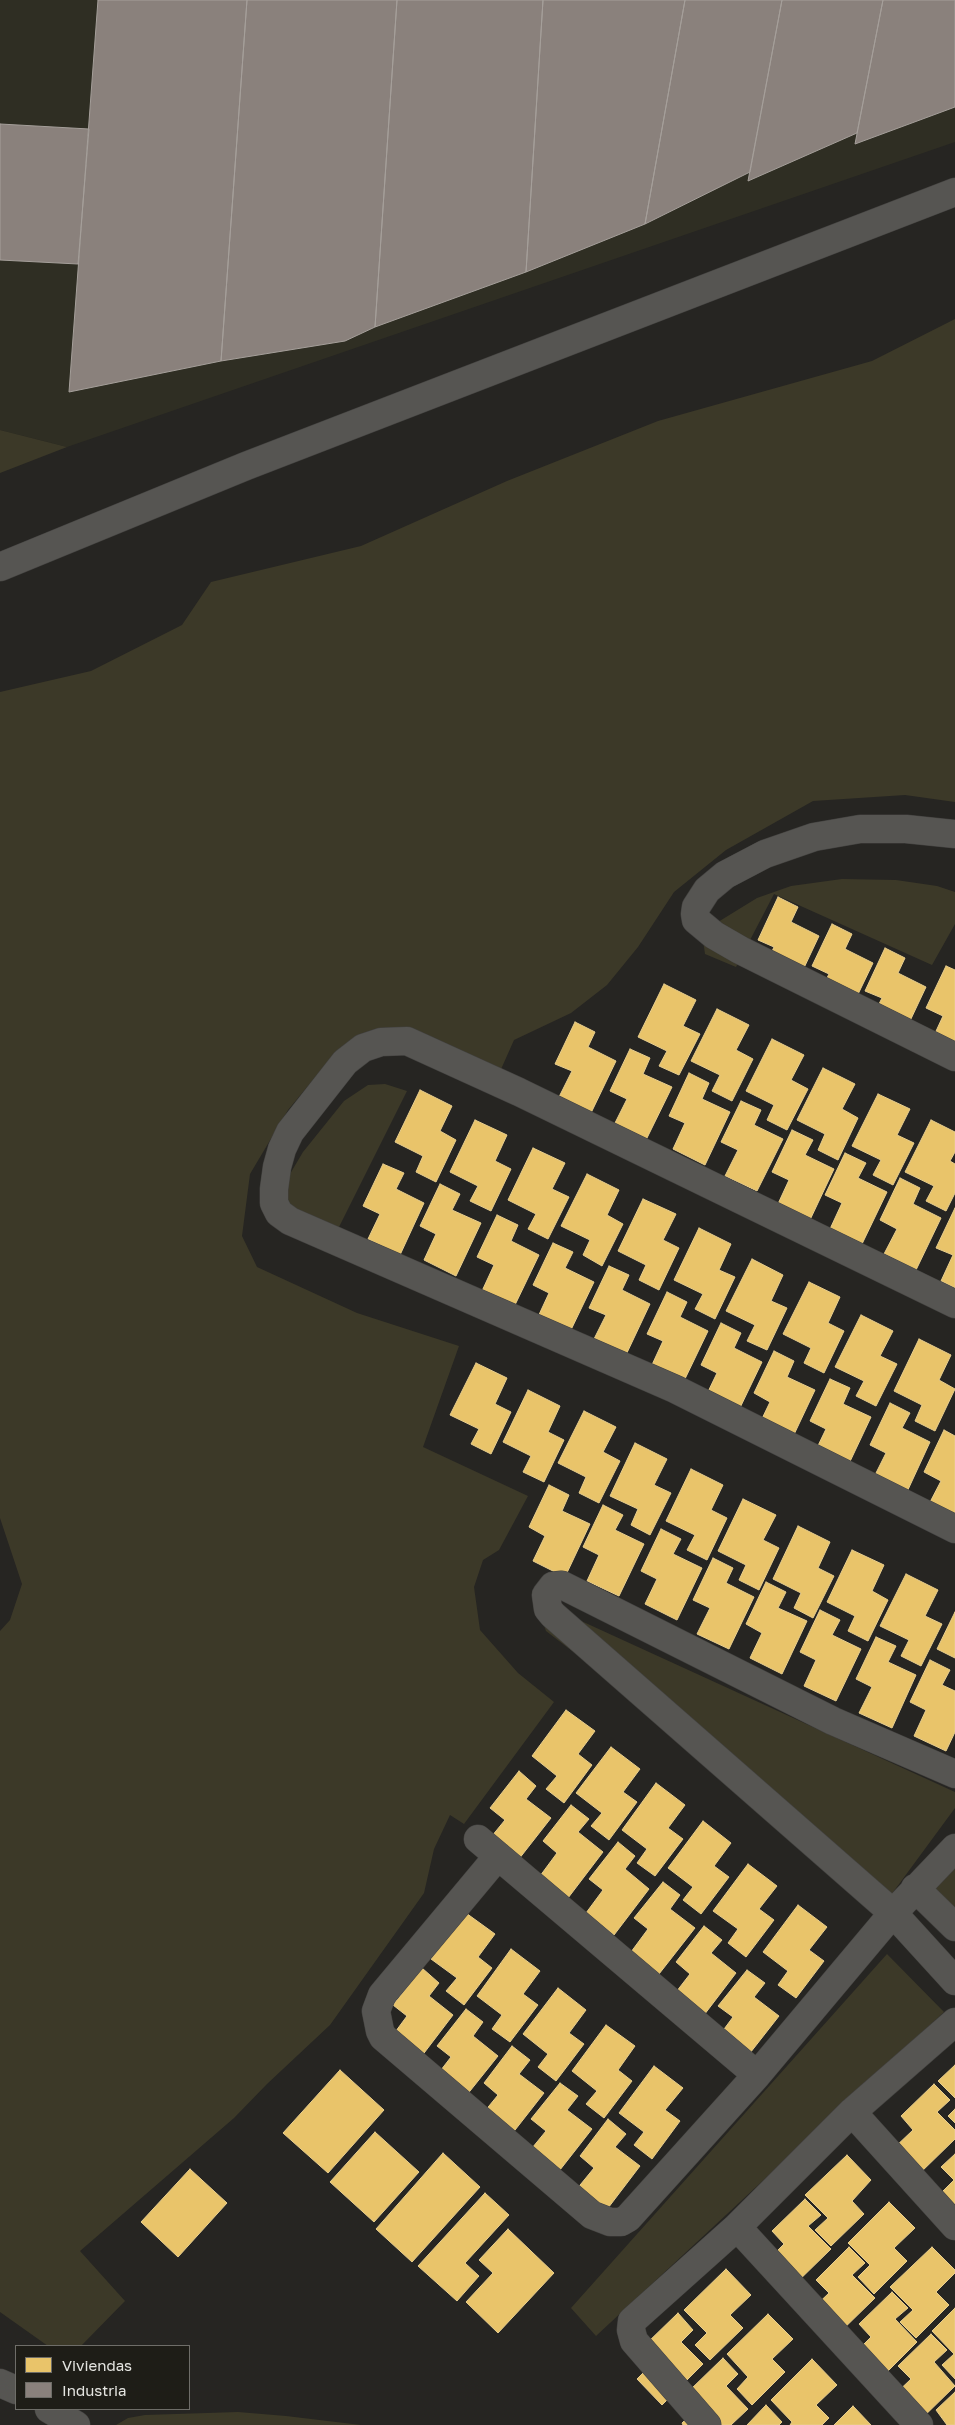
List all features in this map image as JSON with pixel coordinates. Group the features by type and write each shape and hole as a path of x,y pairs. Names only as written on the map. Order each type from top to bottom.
{"street":[{"path":"0,567 246,466 955,192"},
{"path":"955,834 906,829 860,829 814,837 764,854 725,875 707,890 696,906 695,914 696,920 714,935 740,950 955,1057"},
{"path":"955,1304 478,1072 407,1041 381,1042 362,1048 345,1062 290,1132 277,1167 274,1203 279,1213 290,1221 675,1389 955,1529"},
{"path":"955,1774 833,1721 562,1585 553,1586 546,1595 548,1609 553,1615 893,1913 955,1981"},
{"path":"757,2075 488,1847 382,1995 376,2011 383,2037 592,2215 610,2222 621,2222 628,2218 757,2075 893,1913 955,1848"},
{"path":"915,1888 955,1927"},
{"path":"707,2425 634,2342 632,2321 737,2226 852,2112 955,2022"},
{"path":"852,2112 955,2226"},
{"path":"737,2226 919,2425"},
{"path":"0,2383 15,2390"},
{"path":"50,2410 76,2425"}],"shaded area":[{"path":"0,0 955,0 955,142 67,447 0,430"},
{"path":"955,319 955,802 905,795 813,801 726,850 674,892 638,947 607,985 571,1013 514,1040 498,1076 450,1047 332,1057 288,1110 250,1174 242,1236 257,1267 357,1313 459,1346 423,1447 528,1496 499,1550 483,1560 474,1587 480,1630 518,1673 554,1702 464,1824 450,1815 434,1849 424,1893 330,2025 234,2118 80,2251 125,2301 82,2345 47,2345 0,2312 0,1631 10,1620 22,1584 0,1518 0,692 91,671 182,625 211,582 361,546 507,481 658,421 872,361"},
{"path":"0,430 67,447 0,473"},
{"path":"842,879 896,880 937,886 955,892 955,924 932,965 774,894 736,967 705,954 703,940 718,922 757,898 791,886"},
{"path":"385,1084 407,1091 331,1243 292,1222 284,1184 303,1152 344,1101 368,1085"},
{"path":"555,1609 955,1792 955,1808 891,1895 546,1631 540,1614"},
{"path":"955,1842 955,1925 915,1886"},
{"path":"887,1954 944,2012 596,2336 571,2308"},
{"path":"238,2412 361,2425 116,2425 128,2418 145,2415"}],"building: Viviendas":[{"path":"778,897 798,907 791,922 819,936 794,989 762,973 774,947 758,940"},
{"path":"832,924 852,934 845,949 873,963 848,1015 816,999 829,974 812,966"},
{"path":"885,948 905,958 898,973 926,987 901,1040 869,1024 882,998 865,991"},
{"path":"946,966 955,970 955,1054 931,1042 943,1016 926,1008"},
{"path":"664,984 696,1000 683,1026 700,1034 679,1075 659,1066 667,1051 638,1037"},
{"path":"717,1009 749,1025 736,1050 753,1059 732,1101 712,1091 720,1075 691,1061"},
{"path":"575,1022 595,1032 588,1047 616,1061 591,1113 559,1097 572,1071 555,1064"},
{"path":"772,1039 804,1055 791,1080 808,1089 787,1130 767,1120 774,1105 746,1091"},
{"path":"630,1049 650,1058 643,1074 672,1087 646,1140 614,1125 627,1099 610,1091"},
{"path":"823,1068 855,1084 842,1109 858,1118 838,1160 818,1150 825,1134 797,1120"},
{"path":"689,1073 709,1083 702,1099 730,1112 705,1165 673,1149 685,1123 669,1116"},
{"path":"420,1090 452,1106 440,1131 456,1140 436,1182 416,1172 423,1156 395,1142"},
{"path":"878,1094 910,1109 897,1135 914,1143 893,1185 873,1175 881,1160 852,1146"},
{"path":"741,1101 761,1110 754,1125 783,1139 757,1191 725,1176 738,1150 721,1142"},
{"path":"475,1120 507,1135 495,1161 511,1169 491,1211 470,1201 478,1186 450,1172"},
{"path":"931,1120 955,1132 955,1152 950,1161 955,1164 955,1193 946,1211 926,1201 934,1186 905,1172"},
{"path":"792,1130 813,1140 805,1155 834,1169 809,1222 777,1206 789,1180 772,1172"},
{"path":"533,1148 565,1163 552,1189 569,1197 548,1239 528,1229 536,1214 508,1200"},
{"path":"845,1153 866,1163 858,1178 887,1192 862,1244 830,1229 842,1203 825,1195"},
{"path":"383,1164 404,1173 396,1189 424,1203 400,1255 368,1239 380,1214 363,1206"},
{"path":"587,1174 619,1190 607,1215 623,1224 602,1266 583,1255 590,1240 561,1226"},
{"path":"900,1178 920,1188 913,1204 941,1218 916,1270 884,1254 897,1229 880,1220"},
{"path":"440,1184 460,1194 452,1210 481,1223 456,1276 424,1260 436,1234 420,1226"},
{"path":"643,1199 676,1214 663,1240 679,1248 659,1290 639,1280 646,1265 618,1251"},
{"path":"955,1208 955,1288 941,1281 953,1255 936,1248"},
{"path":"497,1215 518,1225 511,1241 539,1255 514,1307 482,1291 494,1265 477,1257"},
{"path":"699,1228 731,1244 719,1270 735,1277 715,1319 695,1309 703,1294 674,1280"},
{"path":"553,1243 573,1252 565,1268 594,1282 569,1334 537,1319 549,1293 533,1285"},
{"path":"752,1259 783,1275 771,1301 787,1308 767,1350 747,1341 755,1325 726,1311"},
{"path":"609,1266 629,1275 622,1290 650,1304 625,1357 593,1341 606,1315 589,1308"},
{"path":"809,1282 840,1297 828,1323 844,1331 824,1373 804,1363 811,1348 783,1334"},
{"path":"667,1292 687,1302 680,1317 708,1331 683,1383 651,1367 663,1341 647,1334"},
{"path":"861,1315 893,1331 880,1356 897,1364 876,1406 856,1396 864,1381 835,1367"},
{"path":"721,1323 741,1333 734,1348 762,1362 737,1414 705,1398 717,1373 701,1365"},
{"path":"919,1339 951,1355 939,1380 955,1389 935,1431 915,1421 922,1405 894,1391"},
{"path":"774,1351 794,1361 787,1377 815,1390 790,1443 758,1427 770,1402 754,1393"},
{"path":"476,1363 507,1378 495,1404 511,1412 491,1454 471,1444 479,1429 450,1415"},
{"path":"830,1379 850,1388 843,1404 871,1417 846,1470 814,1454 826,1429 810,1421"},
{"path":"528,1390 560,1406 548,1432 564,1440 544,1482 523,1472 531,1456 503,1442"},
{"path":"890,1403 910,1413 902,1428 930,1442 906,1494 873,1479 886,1453 870,1445"},
{"path":"584,1411 616,1427 603,1452 620,1461 599,1503 579,1493 586,1477 558,1463"},
{"path":"944,1430 955,1436 955,1519 928,1506 941,1481 924,1472"},
{"path":"635,1443 667,1459 654,1485 671,1493 650,1535 631,1525 638,1509 610,1496"},
{"path":"691,1469 723,1485 711,1510 727,1518 707,1560 687,1550 695,1535 666,1521"},
{"path":"549,1485 569,1495 562,1511 590,1524 565,1577 533,1561 545,1536 529,1527"},
{"path":"743,1499 776,1515 763,1540 779,1548 759,1590 739,1580 746,1565 718,1551"},
{"path":"603,1505 623,1515 615,1530 644,1544 619,1596 587,1581 599,1555 583,1547"},
{"path":"798,1526 830,1542 818,1568 834,1576 813,1618 794,1608 801,1593 773,1579"},
{"path":"661,1529 681,1539 673,1554 702,1568 677,1620 645,1604 657,1579 641,1571"},
{"path":"852,1550 884,1565 872,1591 888,1600 868,1641 848,1631 855,1616 827,1602"},
{"path":"713,1558 733,1568 726,1583 754,1597 729,1649 697,1634 710,1608 693,1600"},
{"path":"906,1574 938,1590 925,1616 942,1624 921,1666 901,1656 909,1640 880,1626"},
{"path":"766,1582 786,1592 778,1608 807,1621 782,1674 750,1658 762,1633 746,1624"},
{"path":"820,1610 840,1620 832,1635 861,1649 836,1701 804,1686 816,1660 800,1652"},
{"path":"955,1612 955,1658 937,1649"},
{"path":"876,1637 896,1646 888,1662 916,1675 892,1728 859,1713 872,1687 856,1679"},
{"path":"930,1660 950,1670 942,1685 955,1691 955,1732 946,1751 914,1736 926,1710 910,1702"},
{"path":"566,1710 595,1731 578,1754 592,1765 564,1803 546,1789 557,1776 532,1756"},
{"path":"611,1747 640,1769 623,1792 637,1802 609,1840 591,1826 602,1813 576,1793"},
{"path":"519,1771 536,1786 526,1799 551,1818 515,1864 487,1842 505,1820 490,1808"},
{"path":"656,1783 685,1805 668,1828 683,1839 655,1876 637,1863 647,1849 622,1830"},
{"path":"571,1805 589,1819 578,1832 603,1852 568,1898 540,1876 557,1853 543,1841"},
{"path":"703,1821 731,1843 714,1866 729,1877 701,1914 683,1900 693,1887 668,1868"},
{"path":"618,1842 635,1856 625,1869 649,1889 614,1935 586,1913 603,1890 589,1879"},
{"path":"748,1864 777,1886 759,1909 774,1920 746,1957 728,1943 738,1929 713,1911"},
{"path":"663,1882 680,1895 670,1909 695,1928 659,1974 631,1952 648,1929 634,1918"},
{"path":"798,1905 827,1927 809,1950 824,1961 796,1998 778,1985 788,1971 763,1952"},
{"path":"466,1913 495,1934 478,1957 492,1968 464,2005 446,1991 457,1978 431,1959"},
{"path":"704,1926 722,1940 711,1953 736,1973 701,2019 673,1996 690,1974 676,1962"},
{"path":"511,1949 540,1971 523,1994 538,2005 510,2042 492,2029 502,2015 477,1996"},
{"path":"422,1968 439,1983 429,1996 453,2015 418,2061 390,2039 407,2016 393,2005"},
{"path":"747,1970 765,1983 754,1997 779,2016 743,2062 716,2040 733,2017 718,2006"},
{"path":"558,1988 586,2010 569,2033 584,2044 556,2081 538,2067 548,2054 523,2034"},
{"path":"466,2009 483,2022 473,2036 498,2056 462,2101 434,2079 451,2057 437,2046"},
{"path":"606,2025 635,2046 618,2070 632,2081 604,2118 586,2104 597,2091 572,2071"},
{"path":"512,2046 530,2060 519,2074 544,2093 508,2139 480,2117 498,2095 484,2083"},
{"path":"955,2065 955,2098 938,2081"},
{"path":"654,2066 683,2088 665,2110 680,2121 652,2159 634,2145 644,2132 619,2113"},
{"path":"340,2070 384,2110 328,2173 283,2133"},
{"path":"560,2083 578,2096 567,2110 592,2129 556,2175 528,2153 546,2131 531,2119"},
{"path":"934,2084 950,2100 937,2112 955,2130 955,2139 918,2175 893,2149 913,2130 901,2116"},
{"path":"955,2109 955,2123 948,2116"},
{"path":"608,2119 626,2134 615,2147 640,2166 605,2212 576,2190 594,2168 580,2156"},
{"path":"375,2132 419,2172 374,2222 330,2182"},
{"path":"443,2153 480,2187 412,2262 376,2229"},
{"path":"955,2154 955,2222 934,2200 954,2180 941,2167"},
{"path":"847,2155 871,2180 852,2201 864,2214 831,2246 815,2230 828,2218 805,2195"},
{"path":"190,2169 227,2203 178,2257 141,2222"},
{"path":"485,2193 509,2215 465,2263 479,2276 457,2301 418,2266"},
{"path":"805,2199 821,2215 808,2226 831,2249 789,2290 764,2264 784,2244 772,2231"},
{"path":"889,2202 915,2228 894,2248 907,2261 874,2294 858,2277 870,2265 848,2243"},
{"path":"508,2229 554,2273 498,2333 466,2302 493,2273 479,2260"},
{"path":"849,2247 865,2263 852,2275 875,2298 833,2339 808,2313 829,2293 816,2280"},
{"path":"932,2247 955,2270 955,2273 936,2292 949,2305 916,2338 900,2322 913,2310 890,2287"},
{"path":"726,2269 751,2295 730,2315 743,2328 710,2360 695,2345 707,2333 684,2310"},
{"path":"892,2292 908,2308 895,2319 917,2342 876,2383 851,2357 871,2337 859,2324"},
{"path":"955,2308 955,2379 942,2365 954,2354 932,2331"},
{"path":"678,2313 693,2330 681,2342 703,2364 662,2405 637,2379 657,2359 644,2346"},
{"path":"768,2314 793,2339 772,2359 785,2372 752,2405 737,2389 748,2377 727,2354"},
{"path":"931,2334 947,2350 934,2362 955,2386 915,2425 890,2399 911,2379 898,2366"},
{"path":"723,2358 738,2374 726,2386 748,2409 731,2425 683,2425 682,2423 702,2404 689,2391"},
{"path":"812,2359 837,2385 816,2405 829,2418 822,2425 790,2425 792,2422 771,2400"},
{"path":"955,2392 955,2425 947,2425 936,2410"},
{"path":"766,2405 782,2422 779,2425 747,2425"},
{"path":"853,2406 871,2425 834,2425"}],"building: Industria":[{"path":"98,0 247,0 221,361 69,392"},
{"path":"247,0 397,0 375,327 345,341 221,361"},
{"path":"397,0 543,0 526,272 375,327"},
{"path":"543,0 685,0 645,224 526,272"},
{"path":"685,0 782,0 750,172 645,224"},
{"path":"782,0 883,0 857,133 748,181"},
{"path":"883,0 955,0 955,107 855,144"},
{"path":"0,124 89,129 78,264 0,260"}]}
